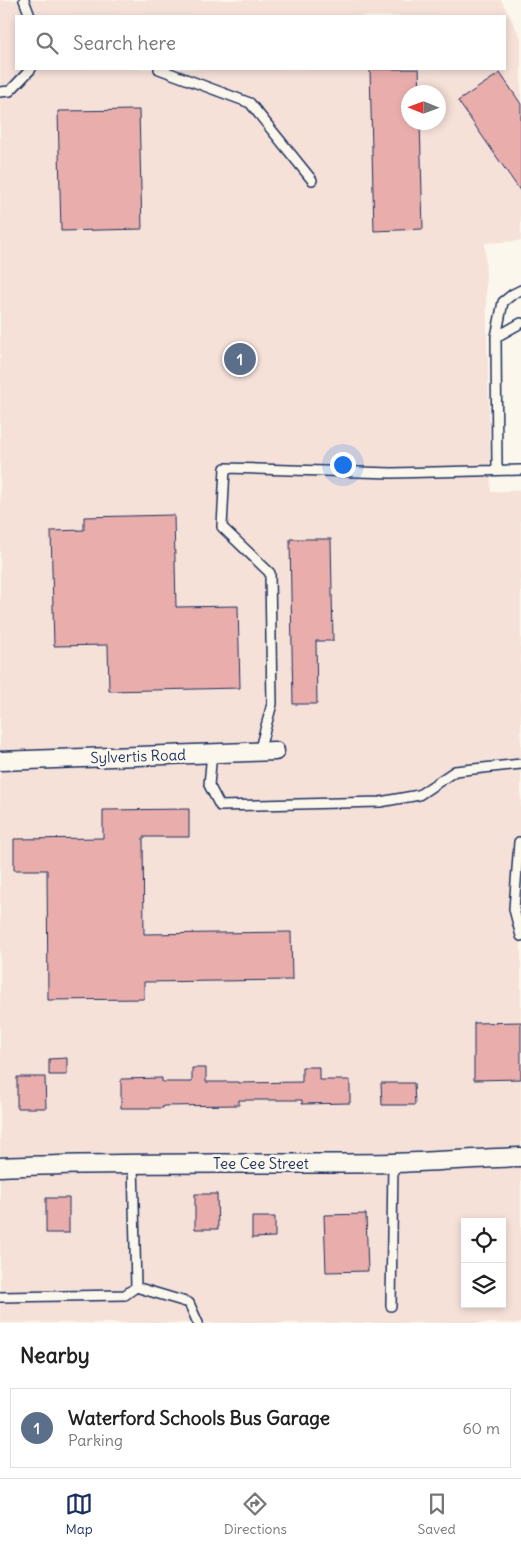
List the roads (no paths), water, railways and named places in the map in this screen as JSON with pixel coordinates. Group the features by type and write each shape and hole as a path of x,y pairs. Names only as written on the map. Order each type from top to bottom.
{"street":[{"name":"Sylvertis Road","path":"0,761 267,751"},
{"name":"Tee Cee Street","path":"0,1167 133,1163 393,1163 521,1157"}],"lane":[{"path":"24,0 30,15"},
{"path":"0,92 10,91 30,70"},
{"path":"162,70 250,103 312,180"},
{"path":"497,470 496,337 504,302 521,290"},
{"path":"496,337 521,322"},
{"path":"267,751 272,704 270,573 222,527 225,468 392,473 521,470"},
{"path":"212,753 209,785 220,806 380,802 419,795 455,772 521,764"},
{"path":"519,842 514,909 521,936"},
{"path":"133,1163 136,1287"},
{"path":"391,1306 393,1163"},
{"path":"0,1297 34,1298 124,1295 136,1287"},
{"path":"136,1287 190,1303 198,1323"}],"place":[{"name":"Waterford Schools Bus Garage","path":"240,359"}]}
